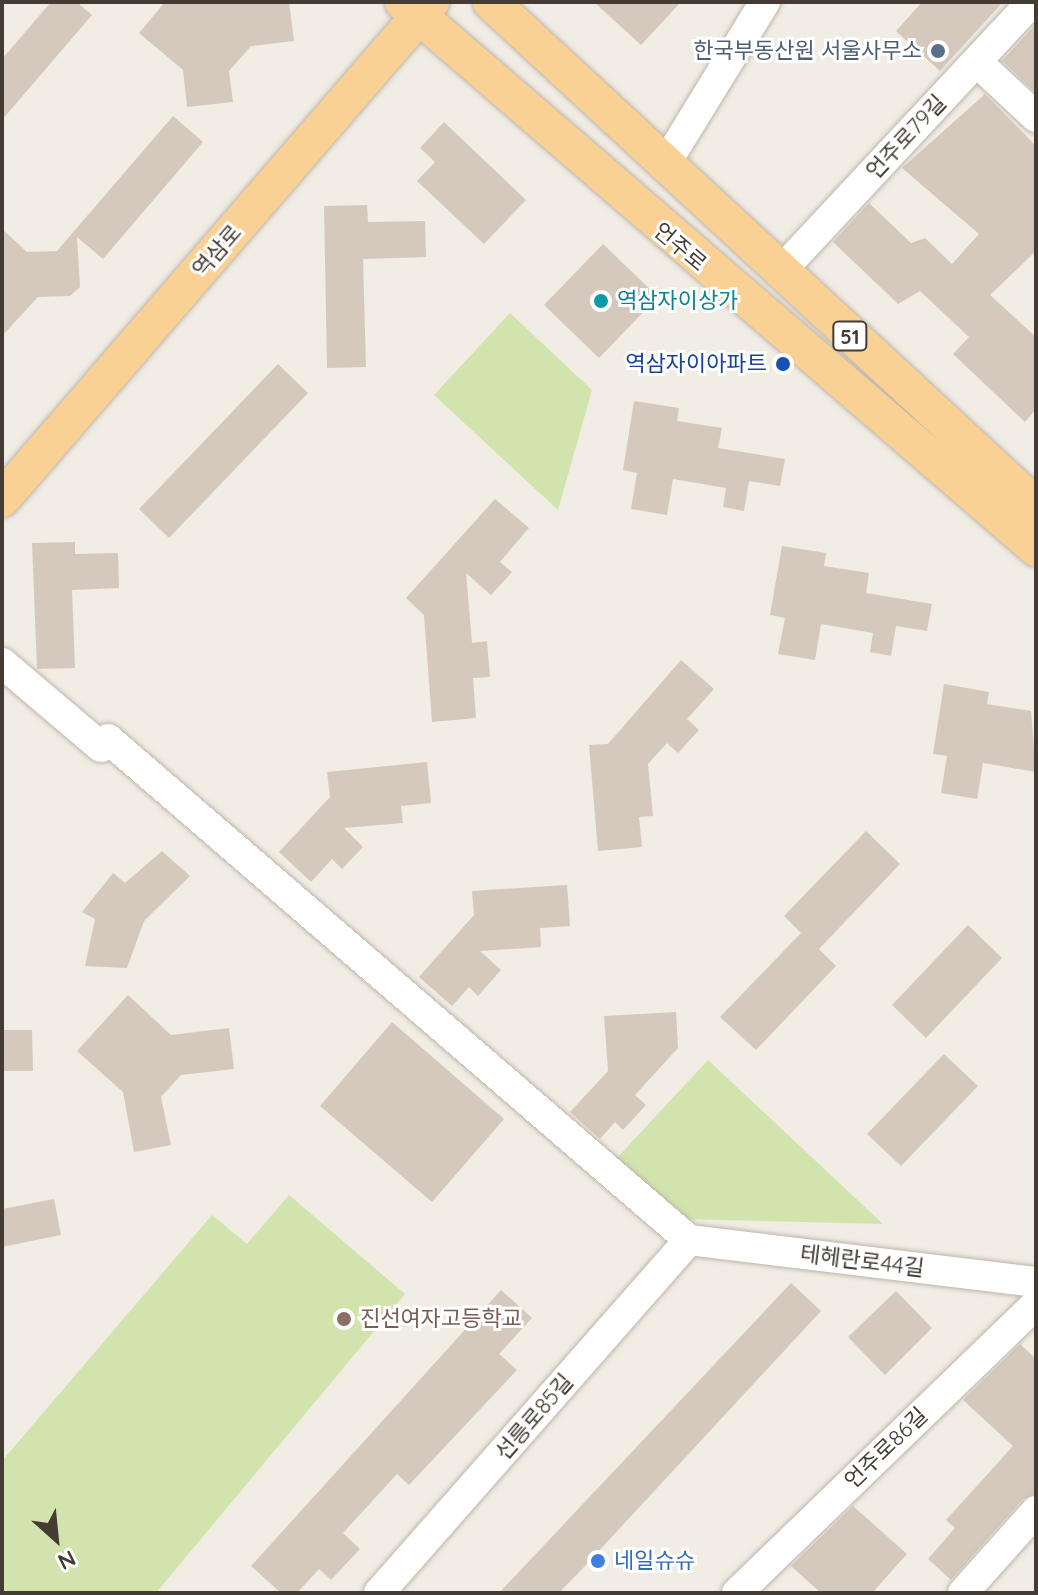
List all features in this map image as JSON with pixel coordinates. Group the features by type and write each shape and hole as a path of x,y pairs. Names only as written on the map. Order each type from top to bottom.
{"main road":[{"name":"51","path":"491,2 664,166 1036,506"},
{"name":"역삼로","path":"2,499 417,7"},
{"name":"언주로","path":"417,7 1036,548"}],"street":[{"path":"664,166 765,2"},
{"name":"언주로79길","path":"780,272 1032,2"},
{"path":"977,62 1036,117"},
{"path":"2,663 104,743 689,1240"},
{"name":"테헤란로44길","path":"689,1240 1036,1282"},
{"name":"선릉로85길","path":"379,1593 689,1240"},
{"name":"언주로86길","path":"737,1593 1036,1304"},
{"path":"963,1593 1036,1511"}],"green space":[{"path":"510,313 592,390 558,510 434,395"},
{"path":"708,1060 883,1224 681,1219 615,1160"},
{"path":"289,1195 405,1294 156,1593 2,1593 2,1461 212,1215 247,1244"}],"building":[{"path":"51,2 77,2 92,15 2,120 2,59"},
{"path":"165,2 289,2 294,41 251,46 229,71 233,102 187,107 183,70 139,33"},
{"path":"594,2 681,2 641,45"},
{"name":"한국부동산원 서울사무소","path":"922,2 1003,2 940,71 896,31"},
{"path":"1036,24 1036,91 1035,92 1002,61"},
{"path":"985,94 1036,146 1036,251 990,295 1036,337 1036,409 1025,422 953,354 969,337 920,291 898,304 833,242 869,203 911,243 925,238 952,264 979,234 902,168"},
{"path":"173,116 203,142 103,259 77,237 80,287 70,296 38,297 2,336 2,229 27,252 57,251"},
{"path":"444,122 526,200 484,244 417,181 435,162 420,148"},
{"path":"367,205 368,222 425,221 426,257 363,259 366,367 327,368 324,206"},
{"name":"역삼자이상가","path":"603,244 658,297 599,358 544,305"},
{"path":"278,364 308,393 169,538 139,509"},
{"path":"634,401 679,408 677,421 722,428 718,448 785,459 780,486 749,481 744,511 723,507 726,488 673,479 667,515 631,509 637,473 623,470"},
{"path":"495,499 529,528 500,562 512,572 491,595 466,573 472,643 487,641 490,677 473,678 476,718 432,722 424,615 406,598"},
{"path":"75,542 75,554 118,553 119,588 72,590 75,668 37,669 32,543"},
{"path":"782,546 826,553 824,566 869,573 866,593 932,604 927,631 896,626 891,656 870,652 873,633 821,624 815,660 778,654 785,618 770,615"},
{"path":"681,660 714,689 687,719 699,730 678,753 667,743 648,764 653,816 639,817 642,847 598,851 589,745 608,744"},
{"path":"944,684 989,692 987,704 1031,711 1036,772 983,763 977,799 941,793 947,756 933,754"},
{"path":"427,762 431,803 401,806 403,823 344,828 363,847 342,869 332,859 311,882 279,852 330,797 327,772"},
{"path":"866,831 900,864 819,949 836,966 756,1050 720,1017 801,933 784,916"},
{"path":"162,851 190,876 144,921 127,968 85,966 95,919 82,912 113,873 125,883"},
{"path":"567,885 570,926 540,928 541,947 480,951 501,970 478,996 469,987 452,1006 419,977 474,915 472,891"},
{"path":"968,925 1002,958 926,1038 892,1005"},
{"path":"128,995 171,1035 229,1028 234,1069 181,1075 161,1097 171,1145 134,1152 123,1092 77,1051"},
{"path":"676,1012 678,1048 635,1095 646,1105 623,1130 615,1122 600,1139 570,1112 608,1071 604,1016"},
{"path":"392,1022 504,1119 432,1202 320,1106"},
{"path":"2,1030 32,1030 33,1071 2,1071"},
{"path":"944,1054 978,1086 901,1166 867,1134"},
{"path":"54,1199 61,1235 2,1247 2,1209"},
{"path":"791,1283 821,1311 583,1568 559,1593 499,1593"},
{"path":"501,1290 532,1318 499,1354 517,1370 409,1485 397,1474 343,1533 360,1549 331,1580 319,1569 297,1593 281,1593 251,1566"},
{"path":"896,1291 932,1328 885,1375 848,1337"},
{"path":"1020,1344 1036,1359 1036,1493 1023,1499 951,1580 928,1559 955,1528 946,1520 1013,1446 963,1400"},
{"path":"853,1506 907,1554 872,1593 821,1593 791,1566"}],"place":[{"name":"한국부동산원 서울사무소","path":"938,51"},
{"name":"역삼자이상가","path":"601,301"},
{"name":"역삼자이아파트","path":"783,364"},
{"name":"진선여자고등학교","path":"344,1319"},
{"name":"네일슈슈","path":"598,1561"}]}
